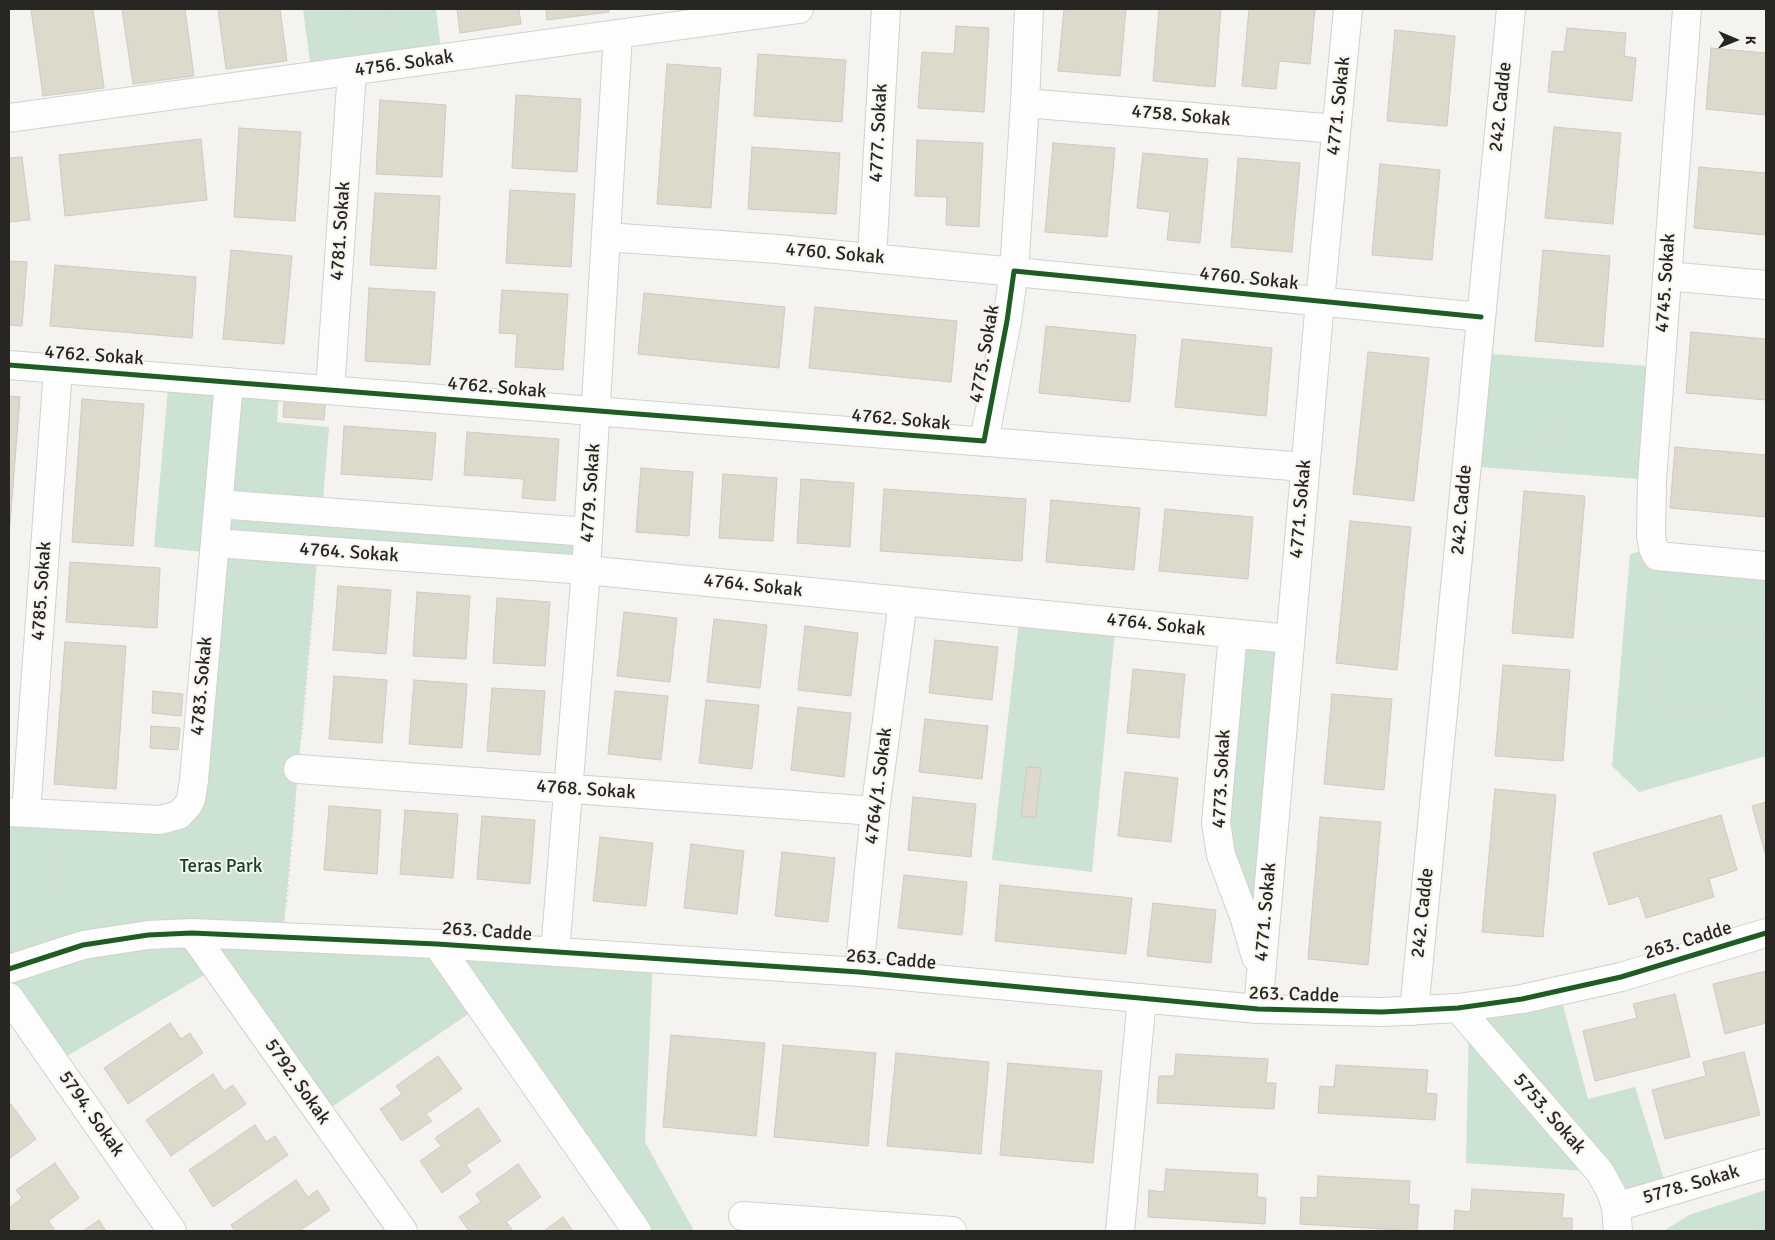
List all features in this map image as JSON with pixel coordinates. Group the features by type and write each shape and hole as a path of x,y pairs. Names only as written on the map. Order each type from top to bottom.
{"street":[{"name":"4756. Sokak","path":"9,118 799,9"},
{"name":"4777. Sokak","path":"872,258 886,9"},
{"name":"4775. Sokak","path":"984,442 1007,322 1014,271 1029,9"},
{"name":"4771. Sokak","path":"1258,1010 1305,467 1348,9"},
{"name":"242. Cadde","path":"1414,1011 1511,9"},
{"name":"4745. Sokak","path":"1657,556 1652,542 1650,520 1687,9"},
{"name":"4779. Sokak","path":"555,952 586,570 618,34"},
{"name":"4781. Sokak","path":"330,390 352,71"},
{"name":"4758. Sokak","path":"1025,103 1336,129"},
{"name":"4760. Sokak","path":"606,237 767,248 1481,317"},
{"path":"1667,276 1766,285"},
{"name":"4762. Sokak","path":"9,365 1305,467"},
{"name":"4785. Sokak","path":"17,813 58,369"},
{"name":"4783. Sokak","path":"17,813 160,820 179,815 191,799 229,382"},
{"name":"4764. Sokak","path":"218,504 588,532"},
{"name":"4764. Sokak","path":"215,543 586,570 1290,639"},
{"path":"1657,556 1766,566"},
{"name":"4764/1. Sokak","path":"859,972 875,811 903,601"},
{"name":"4773. Sokak","path":"1233,633 1216,823 1221,856 1251,937 1260,978"},
{"name":"4768. Sokak","path":"298,769 875,811"},
{"name":"263. Cadde","path":"9,969 83,945 148,935 192,933 437,944 859,972 1258,1010 1382,1012 1458,1008 1522,999 1621,977 1766,933"},
{"name":"5792. Sokak","path":"192,933 403,1231"},
{"path":"437,944 637,1231"},
{"name":"5794. Sokak","path":"9,997 172,1231"},
{"path":"1120,1231 1142,998"},
{"name":"5753. Sokak","path":"1458,1008 1600,1172 1611,1192 1617,1219"},
{"name":"5778. Sokak","path":"1617,1219 1766,1163"},
{"path":"743,1216 952,1231"}],"path":[{"path":"350,9 352,24 388,21 387,9"},
{"path":"1476,370 1659,386"},
{"path":"1467,457 1496,458 1559,442 1565,434 1570,378"},
{"path":"1657,556 1650,675 1656,692 1668,710 1672,714 1685,715 1766,700"},
{"path":"1653,630 1766,635"},
{"path":"64,815 59,925 65,950"}],"green space":[{"path":"303,9 436,9 442,59 312,77"},
{"path":"1478,353 1660,367 1652,480 1466,466"},
{"name":"Teras Park","path":"169,377 279,386 277,422 329,427 322,512 218,504 215,543 318,551 283,936 653,958 645,1142 694,1231 637,1231 480,1006 320,1115 216,968 55,1063 9,1015 9,812 179,815 214,553 154,547"},
{"path":"224,510 583,536 581,564 221,540"},
{"path":"1653,548 1766,566 1766,756 1639,792 1612,766 1630,554"},
{"path":"1020,612 1116,621 1092,872 992,860"},
{"path":"1240,641 1281,644 1260,931 1228,855"},
{"path":"1559,990 1588,1099 1635,1087 1668,1192 1616,1207 1600,1172 1466,1163 1469,1023"},
{"path":"1766,1190 1766,1231 1664,1231 1689,1215"}],"building":[{"path":"31,9 93,9 104,88 43,96"},
{"path":"122,9 185,9 194,76 133,84"},
{"path":"218,9 280,9 287,61 226,69"},
{"path":"457,9 519,9 521,24 460,33"},
{"path":"546,9 608,9 609,12 547,20"},
{"path":"1064,9 1126,9 1120,76 1058,71"},
{"path":"1159,9 1221,9 1215,87 1153,81"},
{"path":"1249,9 1315,9 1310,64 1279,61 1276,89 1242,86"},
{"path":"956,26 989,28 984,112 918,108 922,52 954,54"},
{"path":"1567,28 1626,33 1624,56 1636,58 1632,101 1548,92 1552,51 1564,52"},
{"path":"1395,30 1455,36 1447,126 1387,121"},
{"path":"1711,48 1766,53 1766,115 1706,109"},
{"path":"758,54 846,60 842,122 754,116"},
{"path":"667,64 721,68 711,208 657,204"},
{"path":"516,95 581,99 577,172 512,168"},
{"path":"380,100 446,105 442,177 376,174"},
{"path":"1554,127 1621,133 1613,224 1545,218"},
{"path":"239,128 301,132 295,221 234,217"},
{"path":"201,139 207,200 65,216 59,155"},
{"path":"917,140 983,143 979,227 946,225 947,197 915,196"},
{"path":"1053,143 1115,148 1107,237 1045,232"},
{"path":"752,147 840,153 836,214 748,209"},
{"path":"1143,153 1208,159 1200,243 1167,240 1170,212 1137,208"},
{"path":"22,157 30,220 9,222 9,158"},
{"path":"1238,158 1300,163 1292,252 1231,247"},
{"path":"1380,164 1440,170 1432,260 1372,255"},
{"path":"1699,167 1766,173 1766,235 1694,228"},
{"path":"510,190 575,194 571,267 506,263"},
{"path":"375,193 440,196 436,269 370,265"},
{"path":"231,250 292,256 284,344 223,339"},
{"path":"1543,250 1610,256 1603,347 1535,341"},
{"path":"9,261 27,262 22,326 9,325"},
{"path":"55,265 196,277 192,338 50,326"},
{"path":"369,288 435,292 430,365 365,361"},
{"path":"502,290 568,294 563,370 515,367 517,334 499,333"},
{"path":"644,293 785,307 779,368 638,354"},
{"path":"815,307 957,321 951,382 809,368"},
{"path":"1046,326 1136,335 1130,402 1039,393"},
{"path":"1691,332 1766,339 1766,400 1686,393"},
{"path":"1182,339 1272,348 1266,416 1175,407"},
{"path":"1368,352 1429,358 1414,501 1353,494"},
{"path":"285,393 326,396 324,420 283,417"},
{"path":"9,396 20,397 9,537"},
{"path":"82,399 144,404 133,546 72,542"},
{"path":"344,426 436,433 432,480 341,474"},
{"path":"467,432 559,439 555,501 522,498 524,479 464,475"},
{"path":"1675,447 1766,455 1766,517 1670,508"},
{"path":"641,468 693,472 689,536 636,532"},
{"path":"723,474 777,478 773,541 719,538"},
{"path":"801,479 854,483 850,547 797,543"},
{"path":"884,489 1026,499 1022,561 880,551"},
{"path":"1524,491 1585,496 1573,638 1512,633"},
{"path":"1051,500 1140,508 1134,570 1046,562"},
{"path":"1165,509 1253,517 1248,579 1159,571"},
{"path":"1350,521 1411,527 1397,670 1336,663"},
{"path":"70,562 160,568 157,628 66,622"},
{"path":"338,586 391,590 386,654 333,650"},
{"path":"417,592 470,596 466,659 413,656"},
{"path":"497,598 550,602 545,666 493,663"},
{"path":"624,612 677,618 670,682 617,676"},
{"path":"714,619 767,625 760,688 707,682"},
{"path":"805,626 858,633 851,696 798,690"},
{"path":"935,640 998,647 992,700 929,693"},
{"path":"65,642 126,646 116,789 54,784"},
{"path":"1503,665 1570,670 1563,761 1495,756"},
{"path":"1133,669 1185,674 1179,738 1127,733"},
{"path":"334,676 387,680 382,743 329,739"},
{"path":"414,680 467,684 462,748 409,744"},
{"path":"492,688 545,691 540,755 487,751"},
{"path":"153,691 183,694 181,716 152,713"},
{"path":"615,691 668,696 661,760 608,754"},
{"path":"1332,694 1392,699 1384,790 1324,784"},
{"path":"706,700 759,705 752,769 699,763"},
{"path":"798,707 851,713 844,777 791,770"},
{"path":"925,719 988,726 982,779 919,772"},
{"path":"151,726 180,728 178,750 150,748"},
{"path":"1027,767 1041,768 1036,818 1021,816"},
{"path":"1125,772 1178,778 1171,842 1118,836"},
{"path":"1495,789 1556,795 1543,937 1482,932"},
{"path":"913,797 976,804 971,857 908,850"},
{"path":"1766,802 1766,856 1752,806"},
{"path":"329,806 381,810 377,874 324,870"},
{"path":"405,810 458,814 453,878 400,874"},
{"path":"1721,815 1737,870 1709,879 1714,897 1646,918 1639,896 1609,905 1593,853"},
{"path":"482,816 535,820 530,884 477,879"},
{"path":"1320,817 1381,822 1368,965 1308,959"},
{"path":"600,837 653,843 646,906 593,901"},
{"path":"691,844 744,851 737,914 684,908"},
{"path":"782,852 835,858 828,922 775,916"},
{"path":"904,875 967,882 962,935 898,928"},
{"path":"1000,885 1132,898 1126,954 995,941"},
{"path":"1153,903 1216,910 1211,963 1147,956"},
{"path":"1766,971 1766,1023 1725,1034 1713,984"},
{"path":"1675,994 1690,1057 1595,1081 1583,1031 1637,1018 1633,1004"},
{"path":"170,1023 181,1039 190,1033 203,1053 128,1104 104,1068"},
{"path":"671,1035 765,1043 756,1136 663,1127"},
{"path":"783,1045 876,1053 868,1146 774,1137"},
{"path":"1744,1052 1760,1115 1665,1139 1652,1090 1706,1076 1703,1062"},
{"path":"896,1053 989,1062 981,1154 887,1146"},
{"path":"1176,1054 1268,1059 1266,1083 1276,1083 1274,1109 1157,1103 1159,1076 1174,1076"},
{"path":"438,1056 462,1089 426,1114 432,1121 402,1141 380,1109 402,1094 396,1086"},
{"path":"1008,1063 1102,1071 1093,1163 1000,1155"},
{"path":"1336,1065 1428,1070 1426,1093 1437,1094 1435,1120 1318,1113 1320,1086 1334,1087"},
{"path":"213,1074 224,1091 233,1085 246,1104 171,1156 146,1120"},
{"path":"11,1104 36,1139 9,1159 9,1106"},
{"path":"478,1108 501,1141 466,1165 471,1172 442,1193 420,1161 441,1146 435,1138"},
{"path":"255,1125 266,1142 275,1136 288,1155 213,1207 189,1170"},
{"path":"55,1163 79,1198 48,1221 54,1231 10,1231 9,1208 22,1198 16,1190"},
{"path":"518,1164 541,1197 506,1222 512,1229 508,1231 469,1231 459,1217 481,1202 476,1194"},
{"path":"1166,1169 1258,1174 1257,1197 1266,1198 1265,1224 1148,1217 1149,1190 1164,1192"},
{"path":"1318,1176 1410,1181 1409,1204 1419,1205 1417,1231 1300,1224 1301,1197 1317,1198"},
{"path":"296,1180 308,1197 317,1190 330,1210 299,1231 235,1231 231,1225"},
{"path":"1472,1189 1564,1194 1562,1218 1572,1218 1572,1231 1454,1231 1455,1210 1470,1212"},
{"path":"563,1217 573,1231 544,1231"},
{"path":"99,1220 106,1231 83,1231"}],"cycle path":[{"path":"9,365 984,441 1007,321 1014,271 1481,317"},
{"path":"9,969 83,945 148,935 192,933 437,944 859,972 1258,1009 1382,1012 1458,1008 1522,999 1621,977 1766,933"}]}
